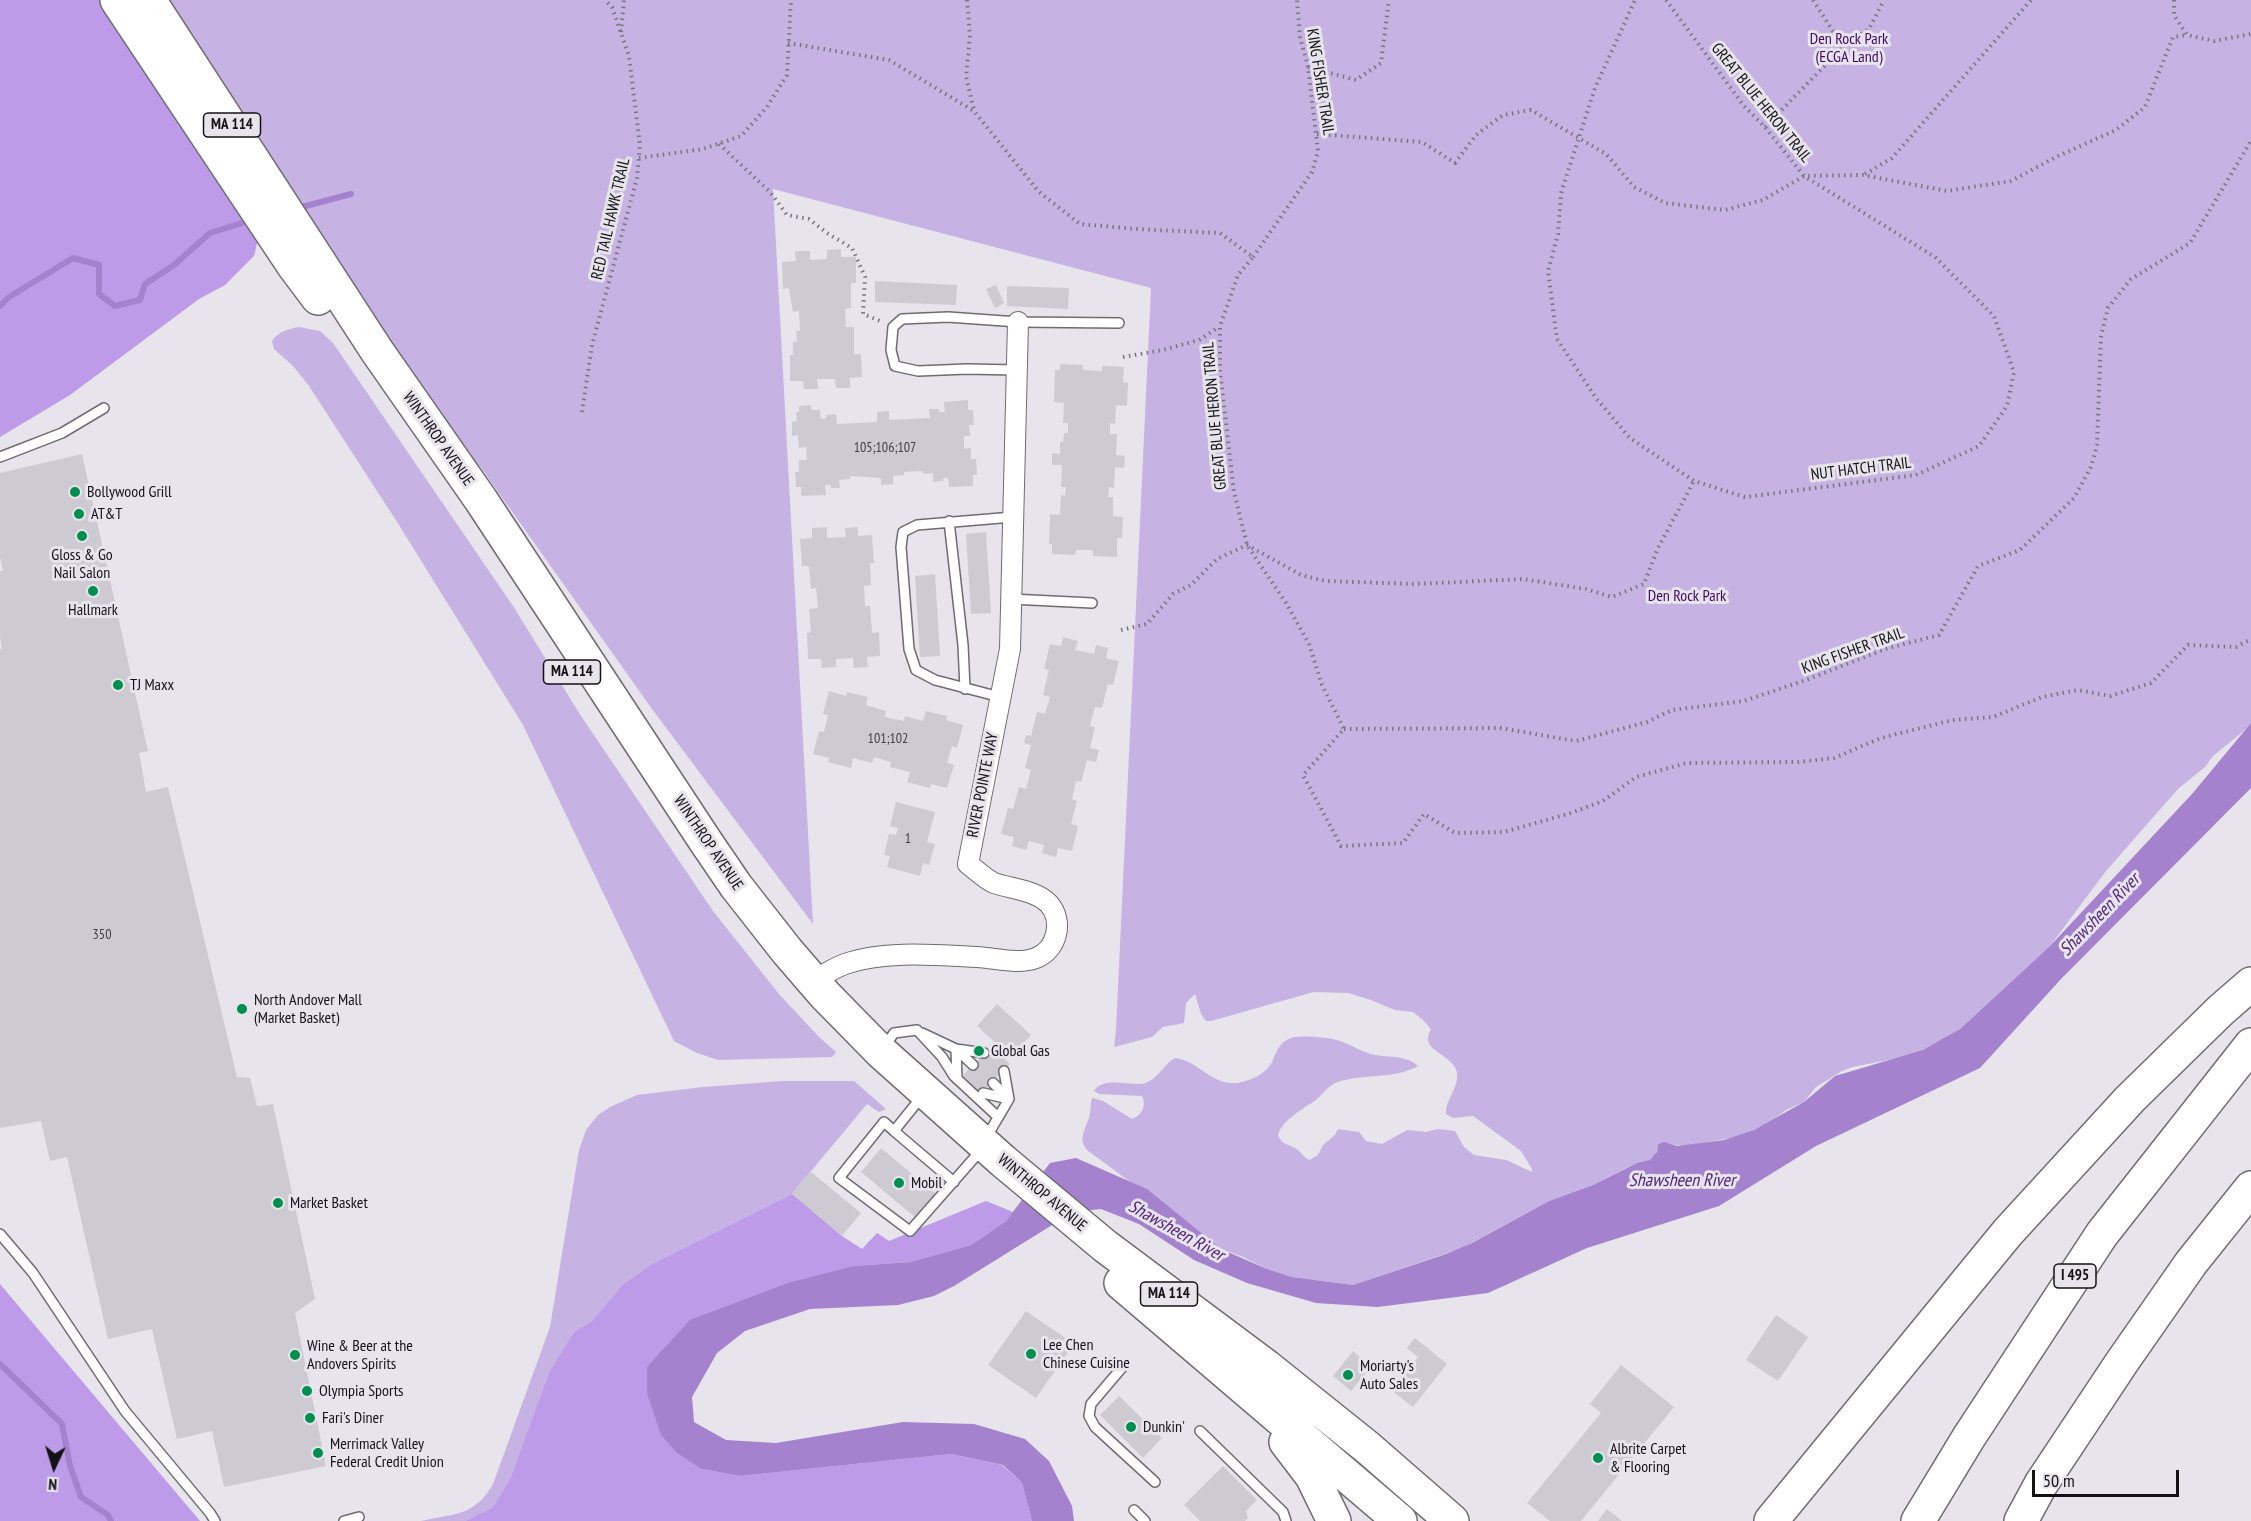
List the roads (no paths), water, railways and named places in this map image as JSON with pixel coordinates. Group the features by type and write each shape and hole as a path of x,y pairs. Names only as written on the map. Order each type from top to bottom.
{"highway":[{"name":"WINTHROP AVENUE","path":"117,0 294,266 484,538 703,867 750,933 878,1054 921,1099"},
{"name":"WINTHROP AVENUE","path":"149,0 377,351 481,500 730,877 768,927 806,986 856,1050 921,1099 985,1139 1024,1188 1258,1401 1401,1521"},
{"path":"1771,1521 2028,1209 2130,1099 2221,1010 2251,984"},
{"name":"I 495","path":"1918,1521 1969,1437 2102,1234 2251,1045"},
{"path":"2020,1521 2041,1484 2190,1263 2251,1188"},
{"name":"WINTHROP AVENUE","path":"1067,1225 1105,1246 1267,1367 1367,1447 1452,1521"},
{"path":"1258,1401 1312,1476 1334,1521"}],"street":[{"name":"RIVER POINTE WAY","path":"806,986 845,964 874,957 981,957 1013,961 1036,958 1048,951 1055,940 1057,922 1050,905 1037,896 991,882 968,864 1010,649 1018,322"}],"lane":[{"path":"1017,370 918,371 895,366 891,350 893,327 902,318 948,316 1018,322 1119,323"},
{"path":"0,457 62,433 104,408"},
{"path":"1000,697 935,680 916,670 909,649 901,547 903,532 917,525 1013,517"},
{"path":"948,521 963,645 965,688"},
{"path":"1011,599 1092,603"},
{"path":"878,1054 894,1034 917,1030 956,1050 973,1065"},
{"path":"917,1030 961,1076"},
{"path":"956,1050 984,1053"},
{"path":"956,1050 957,1064 985,1139"},
{"path":"954,1182 884,1122 839,1178 910,1231 954,1182 985,1139 1009,1099 1004,1071"},
{"path":"993,1083 1009,1099"},
{"path":"983,1093 1009,1099"},
{"path":"894,1131 921,1099"},
{"path":"0,1234 33,1273 125,1411 215,1521"},
{"path":"1125,1364 1091,1404 1089,1416 1095,1427 1155,1482"},
{"path":"1200,1431 1284,1518 1275,1521"},
{"path":"1134,1510 1145,1521"},
{"path":"344,1521 359,1517"}],"water":[{"name":"Shawsheen River","path":"2251,723 2251,788 2061,979 1980,1068 1816,1146 1719,1206 1587,1248 1488,1293 1378,1307 1316,1303 1247,1283 1194,1260 1139,1224 1101,1209 1073,1212 934,1296 898,1305 810,1309 745,1331 717,1353 692,1397 694,1422 726,1440 776,1443 903,1422 974,1424 1025,1439 1049,1461 1072,1506 1074,1521 1032,1521 1022,1483 1003,1465 951,1454 740,1476 702,1469 677,1453 661,1435 647,1393 647,1367 690,1320 788,1283 854,1266 910,1262 971,1245 1006,1221 1050,1163 1076,1158 1147,1189 1221,1249 1267,1269 1292,1277 1353,1285 1472,1243 1549,1201 1593,1185 1637,1163 1650,1160 1657,1152 1658,1144 1664,1142 1677,1146 1724,1140 1754,1130 1804,1102 1835,1076 1923,1050 1960,1029 2050,946 2192,794"}],"waterway":[{"path":"302,207 351,194"},
{"path":"0,306 9,297 73,258 99,265 99,294 115,306 140,300 145,284 174,265 210,233 242,223"},
{"path":"0,1364 62,1424 70,1466 81,1497 108,1515 111,1521"}],"place":[{"name":"Bollywood Grill","path":"75,492"},
{"name":"AT&T","path":"79,514"},
{"name":"Gloss & Go Nail Salon","path":"82,536"},
{"name":"Hallmark","path":"93,591"},
{"name":"TJ Maxx","path":"118,685"},
{"name":"North Andover Mall (Market Basket)","path":"242,1009"},
{"name":"Global Gas","path":"979,1051"},
{"name":"Mobil","path":"899,1183"},
{"name":"Market Basket","path":"278,1203"},
{"name":"Lee Chen Chinese Cuisine","path":"1031,1354"},
{"name":"Wine & Beer at the Andovers Spirits","path":"295,1355"},
{"name":"Moriarty's Auto Sales","path":"1348,1375"},
{"name":"Olympia Sports","path":"307,1391"},
{"name":"Fari's Diner","path":"310,1418"},
{"name":"Dunkin'","path":"1131,1427"},
{"name":"Merrimack Valley Federal Credit Union","path":"318,1453"},
{"name":"Albrite Carpet & Flooring","path":"1598,1458"}],"park label":[{"name":"Den Rock Park (ECGA Land)","path":"1849,48"},
{"name":"Den Rock Park","path":"1687,596"}]}
